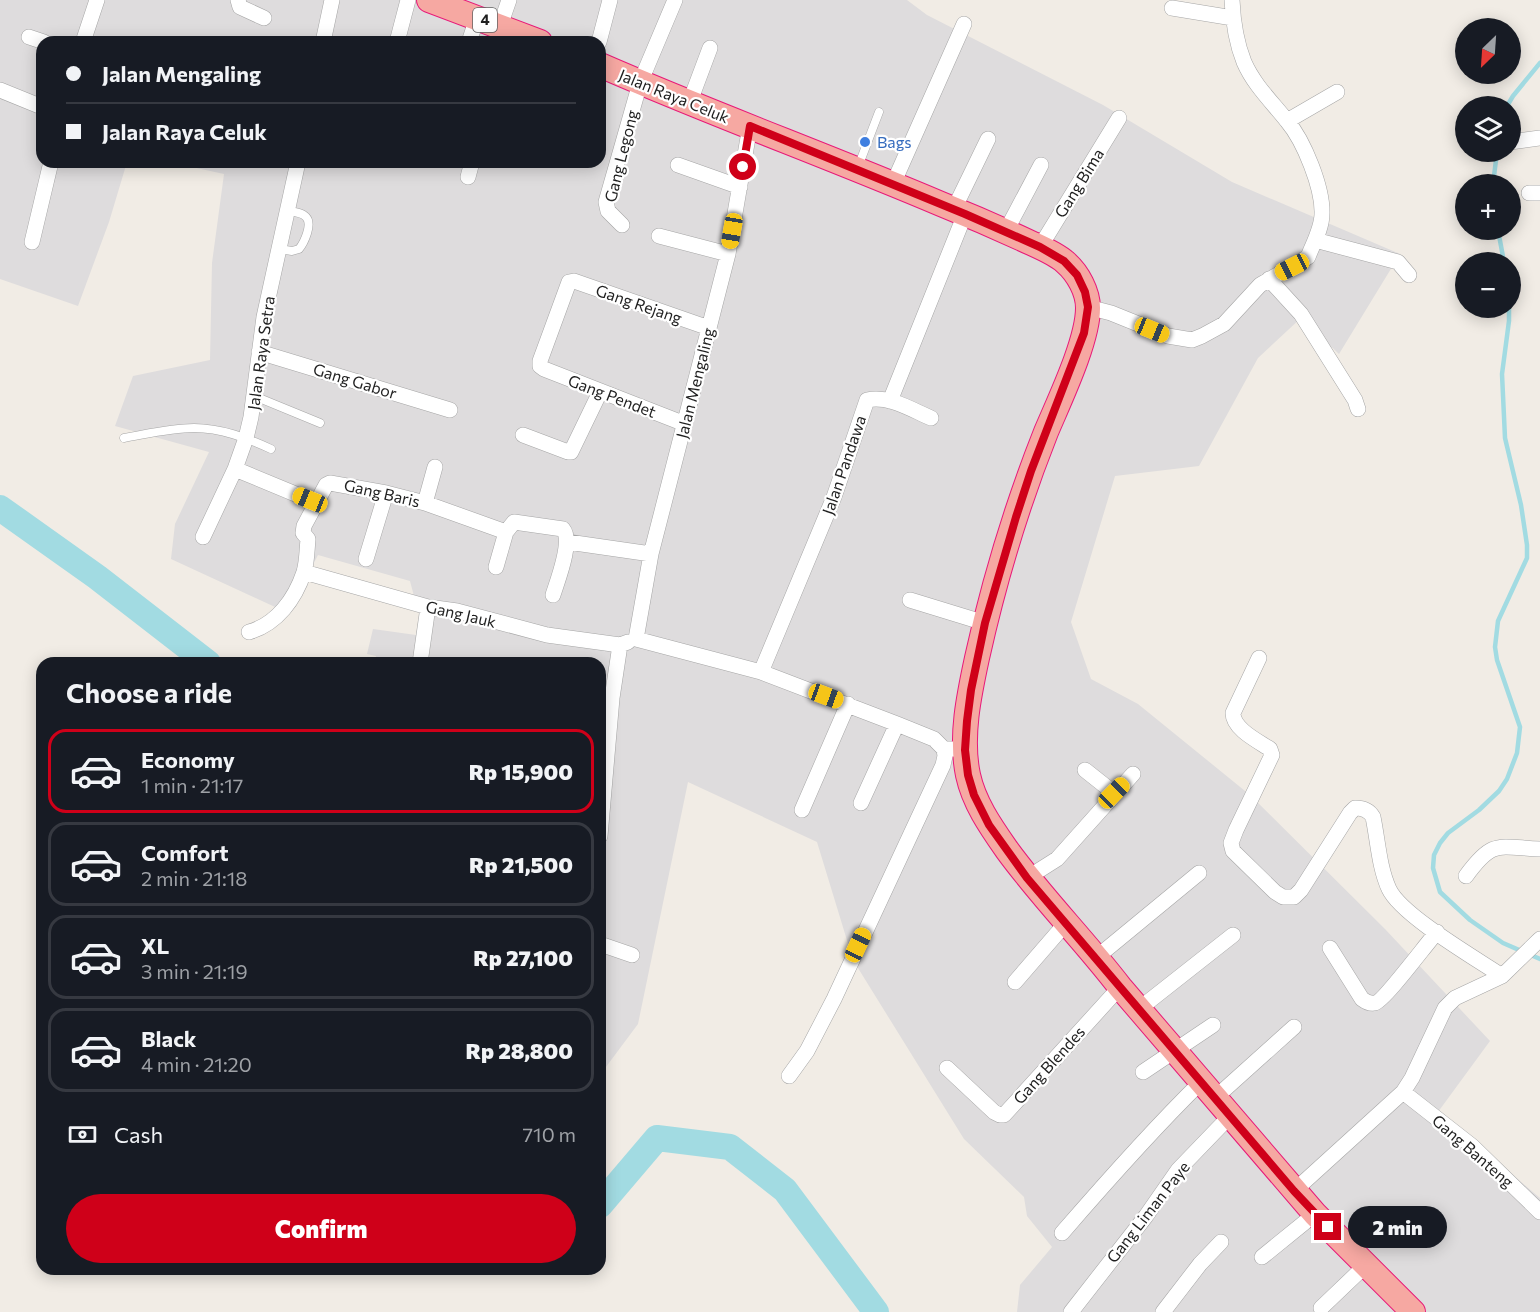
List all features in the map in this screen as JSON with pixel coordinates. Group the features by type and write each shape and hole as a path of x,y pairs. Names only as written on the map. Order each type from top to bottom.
{"highway":[{"name":"4","path":"435,1 504,32"},
{"name":"Jalan Raya Celuk","path":"606,68 689,104 859,164 893,183 1040,247 1064,261 1077,275 1085,292 1088,307 1084,333 1031,471 985,623 971,690 955,749 989,825 1027,878 1097,957 1294,1191 1413,1312"}],"street":[{"path":"85,36 97,0"},
{"path":"238,0 240,7 264,18"},
{"path":"324,36 332,0"},
{"path":"399,36 408,0"},
{"path":"504,32 509,0"},
{"path":"601,36 610,0"},
{"path":"640,83 675,0"},
{"path":"1088,307 1111,313 1168,336 1192,340 1224,324 1260,285 1308,257 1322,216 1321,198 1303,143 1268,100 1245,64 1237,40 1232,0"},
{"path":"1172,8 1233,18"},
{"path":"471,36 477,18"},
{"path":"893,183 964,24"},
{"path":"689,104 710,48"},
{"name":"Gang Legong","path":"622,225 608,211 606,202 640,83"},
{"path":"0,90 36,105"},
{"path":"1287,121 1337,92"},
{"name":"Gang Bima","path":"1040,247 1119,118"},
{"name":"Jalan Mengaling","path":"636,639 651,554 728,254 750,126"},
{"path":"1521,141 1540,138"},
{"path":"931,418 890,401 988,139"},
{"path":"678,165 740,187"},
{"path":"1006,231 1041,165"},
{"path":"32,242 50,168"},
{"name":"Jalan Raya Setra","path":"203,537 235,469 246,438 264,317 297,168"},
{"path":"659,236 728,254"},
{"path":"1315,240 1398,262 1409,275"},
{"path":"1269,279 1301,314 1355,400 1358,409"},
{"name":"Gang Rejang","path":"540,366 569,282 574,281 709,328"},
{"name":"Gang Gabor","path":"259,352 450,410"},
{"name":"Gang Pendet","path":"540,366 600,392 685,424"},
{"path":"524,435 568,453 571,452 600,392"},
{"name":"Jalan Pandawa","path":"761,672 834,497 866,401 875,398 890,401"},
{"path":"425,503 435,467"},
{"path":"235,469 317,503"},
{"name":"Gang Baris","path":"249,632 270,623 285,608 304,572 308,539 303,533 326,485 333,482 425,503 506,532"},
{"path":"366,559 386,493"},
{"path":"496,567 506,532 511,525 518,522 560,528 566,532 568,542 553,595"},
{"path":"568,542 651,554"},
{"name":"Gang Jauk","path":"304,572 428,607 457,611 547,635 620,645"},
{"path":"910,600 985,623"},
{"path":"421,657 428,607"},
{"path":"606,697 620,645 636,639 761,672 848,704 955,749"},
{"path":"1258,658 1233,713 1233,718 1236,724 1270,749 1271,759 1236,830 1231,847 1275,892 1283,897 1294,897 1301,890 1350,813 1355,808 1364,809 1373,817 1384,877 1390,892 1404,908 1437,932 1506,972"},
{"path":"802,810 848,704"},
{"path":"861,803 897,724"},
{"path":"789,1076 807,1051 834,999 943,765 945,756 955,749"},
{"path":"1085,770 1114,793"},
{"path":"1027,878 1057,859 1133,774"},
{"path":"1466,876 1486,851 1497,847 1540,849"},
{"path":"1097,957 1198,873"},
{"path":"1015,982 1066,923"},
{"path":"1330,948 1362,999 1372,1004 1378,1003 1437,932"},
{"path":"1139,1009 1233,935"},
{"path":"1294,1191 1403,1092 1445,1008 1455,998 1506,972 1538,941"},
{"path":"606,946 632,955"},
{"name":"Gang Blendes","path":"948,1068 994,1112 1004,1114 1120,987"},
{"path":"1143,1072 1213,1025"},
{"path":"1062,1233 1140,1144 1215,1099 1294,1027"},
{"name":"Gang Banteng","path":"1403,1092 1472,1146 1540,1212"},
{"name":"Gang Liman Paye","path":"1071,1312 1146,1216 1178,1170 1215,1099"},
{"path":"1262,1257 1315,1214"},
{"path":"1163,1312 1200,1264 1221,1242"},
{"path":"1321,1308 1366,1265"}],"lane":[{"path":"859,164 879,112"},
{"path":"279,249 292,251 299,249 304,243 308,229 307,217 300,213 287,211"},
{"path":"254,396 320,423"},
{"path":"124,438 194,428 214,430 246,438 271,449"}],"shaded area":[{"path":"0,0 907,0 927,15 1103,105 1232,182 1400,254 1339,354 1301,318 1258,358 1199,466 1115,476 1071,622 1091,679 1138,704 1250,795 1385,929 1490,1041 1438,1112 1540,1198 1540,1312 1017,1312 1020,1285 1052,1247 1027,1216 1024,1197 964,1139 853,960 817,842 688,782 638,1024 606,1067 606,657 376,657 367,654 373,629 416,635 422,599 414,596 410,581 318,555 288,613 171,559 175,524 209,452 115,426 133,376 210,360 212,263 224,174 196,168 606,168 606,36 36,36 36,168 125,168 109,222 78,306 0,279"}],"waterway":[{"path":"1513,96 1540,63"},
{"path":"1494,174 1496,162"},
{"path":"1500,240 1502,252"},
{"path":"1509,318 1502,374 1505,438 1521,505 1527,558 1498,621 1495,647 1497,660 1520,727 1517,753 1507,779 1499,791 1479,810 1448,833 1440,843 1434,855 1433,868 1440,892 1470,920 1503,943 1540,959"},
{"path":"0,508 97,577 200,657"},
{"path":"606,1198 657,1138 730,1147 785,1190 876,1312"}],"place":[{"name":"Bags","path":"865,142"}],"route":[{"path":"743,167 750,126 1006,231 1064,261 1077,275 1085,292 1088,307 1084,333 1031,471 985,623 967,721 965,750 968,775 974,795 989,825 1027,878 1097,957 1294,1191 1328,1227"}]}
